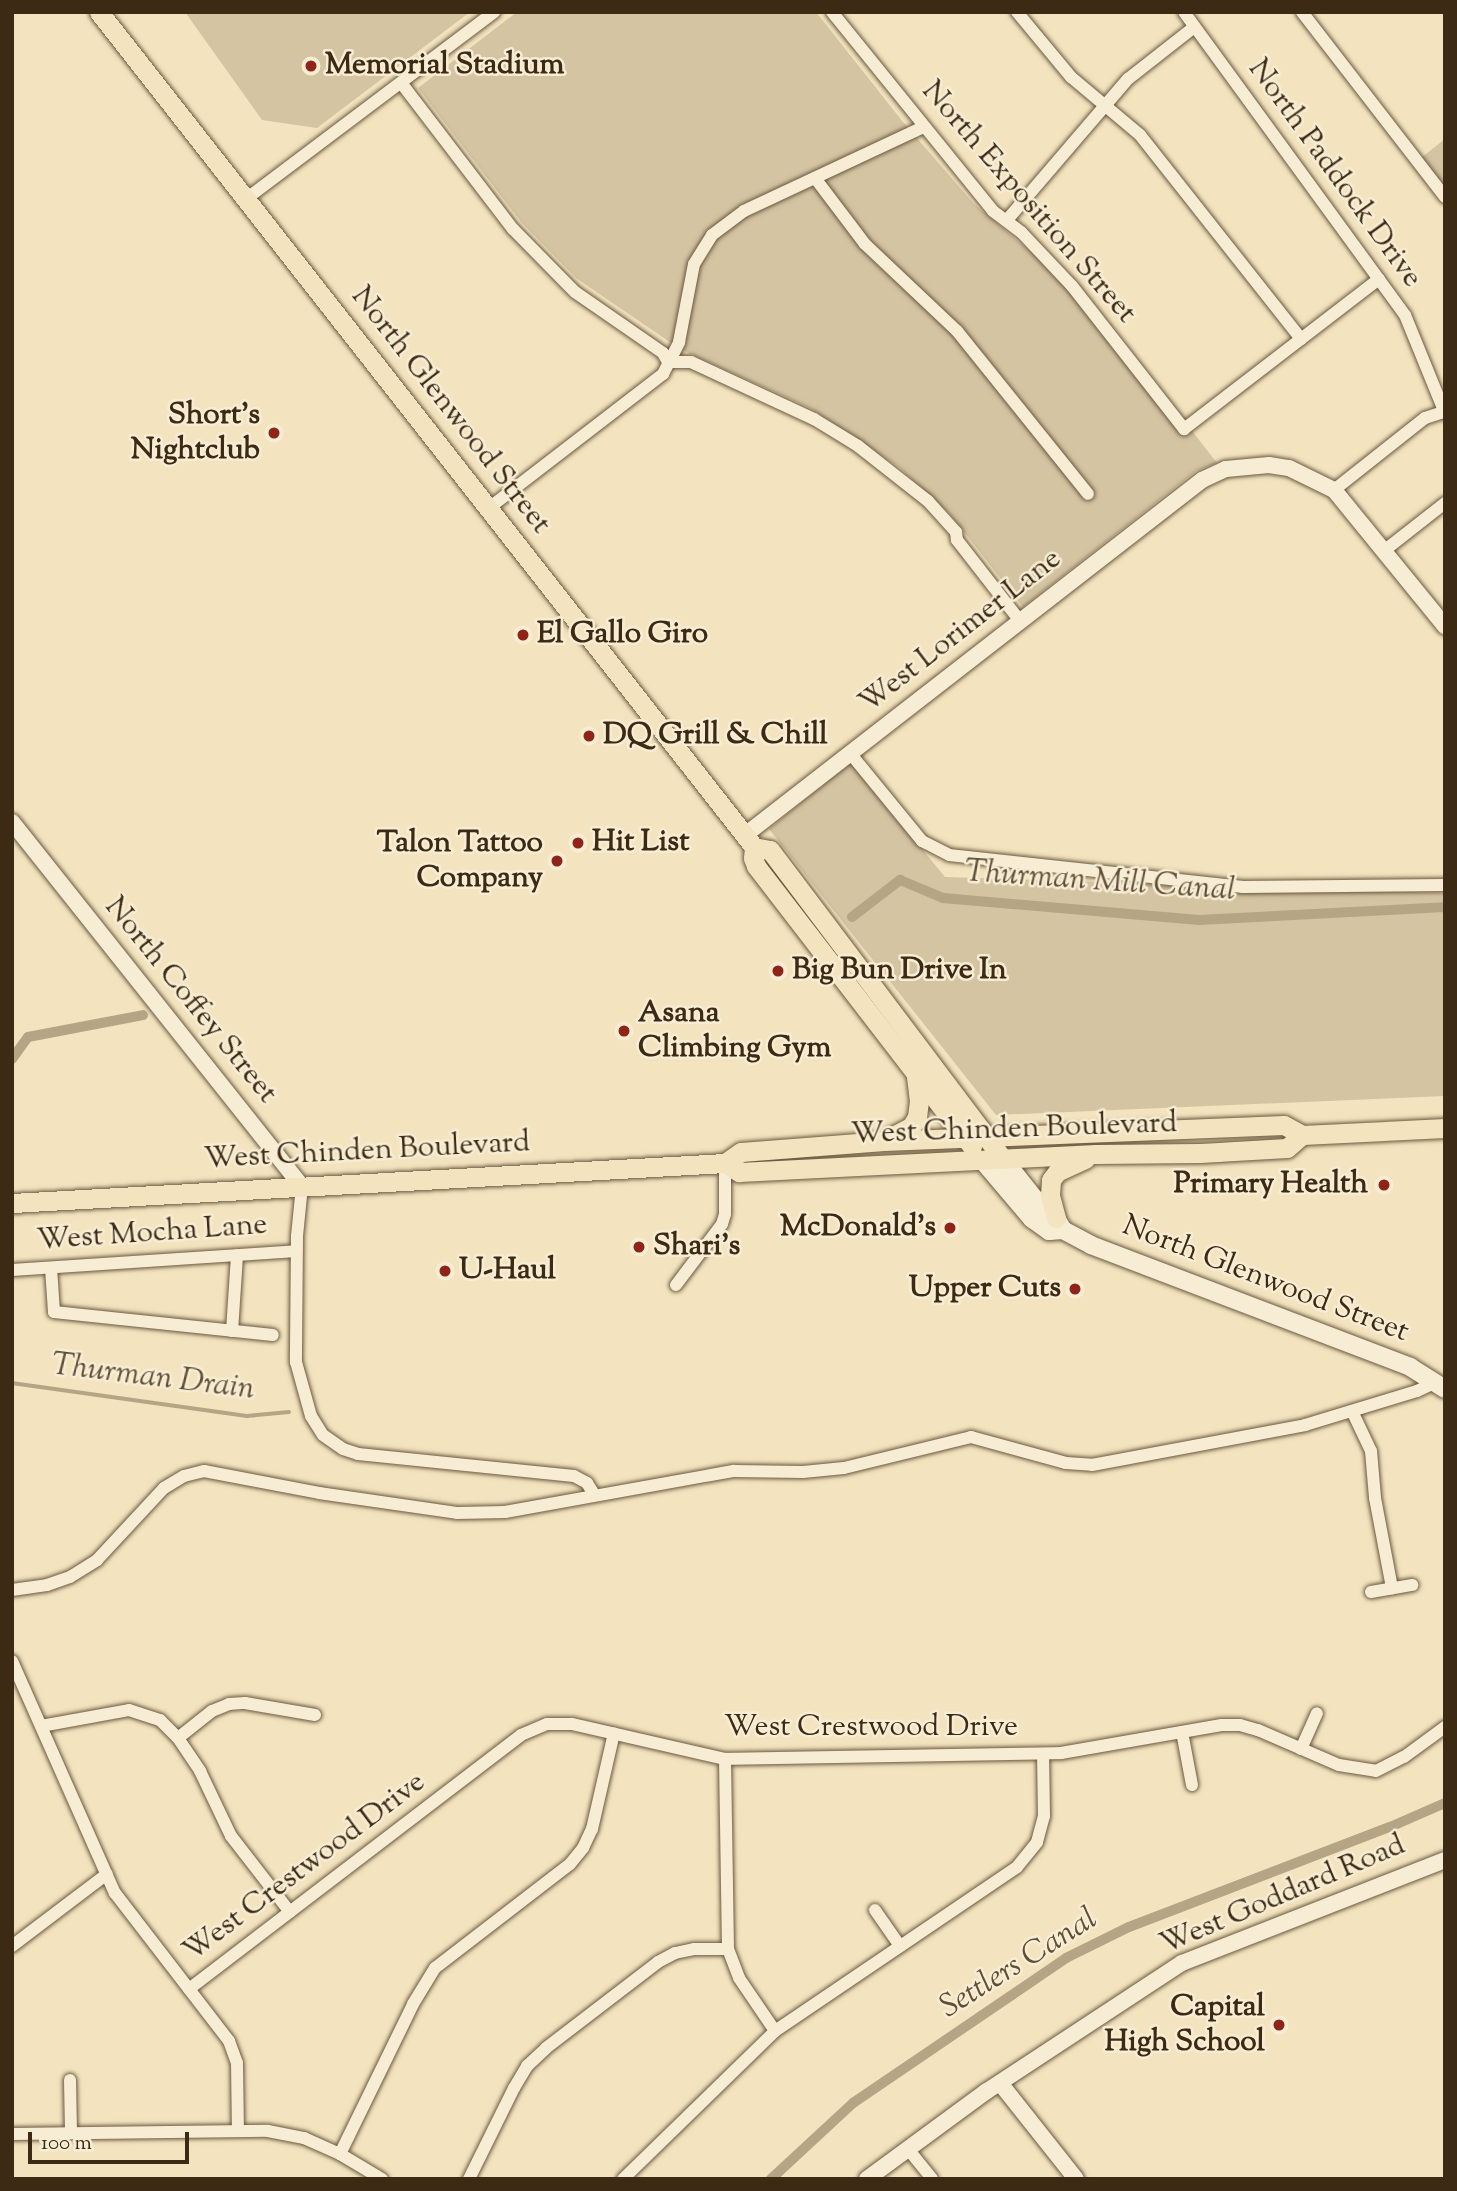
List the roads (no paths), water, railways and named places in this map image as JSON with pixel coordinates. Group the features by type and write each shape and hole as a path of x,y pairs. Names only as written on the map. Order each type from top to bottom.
{"main road":[{"name":"North Glenwood Street","path":"99,12 750,841 770,850 1039,1204 1059,1224 1129,1262 1410,1367 1440,1386"},
{"name":"North Glenwood Street","path":"750,841 756,866 915,1069 982,1160 1032,1219 1049,1231 1059,1224"},
{"path":"884,1141 911,1127 917,1117 919,1101 915,1069"},
{"name":"West Chinden Boulevard","path":"12,1203 725,1163 741,1152 884,1141 1284,1125 1302,1135 1445,1128"},
{"name":"West Chinden Boulevard","path":"725,1163 739,1172 1096,1154 1283,1149 1302,1135"},
{"path":"1059,1224 1050,1195 1051,1180 1057,1172 1096,1154"}],"street":[{"path":"246,199 494,12"},
{"name":"North Exposition Street","path":"832,12 993,211 1007,220 1072,286 1184,429 1301,339"},
{"path":"1017,12 1071,77 1140,135 1301,339 1379,279"},
{"name":"North Paddock Drive","path":"1184,12 1193,28 1405,314 1444,413"},
{"path":"1302,12 1445,197"},
{"path":"1007,220 1128,79 1193,28"},
{"path":"402,84 513,229 545,263 575,292 663,353 668,362"},
{"path":"489,508 663,374 679,342 694,264 712,235 744,211 923,127"},
{"path":"815,178 865,244 957,331 1088,494"},
{"path":"668,362 691,362 814,419 858,446 928,501 956,532 957,540 1020,621"},
{"path":"1444,413 1434,413 1425,418 1334,490 1445,626"},
{"name":"West Lorimer Lane","path":"750,841 850,753 1211,474 1245,466 1269,465 1309,475 1334,490"},
{"path":"1385,550 1445,503"},
{"path":"850,753 922,841 949,855 1243,887 1445,885"},
{"name":"North Coffey Street","path":"12,822 302,1186"},
{"path":"676,1285 722,1224 725,1214 725,1163"},
{"path":"302,1186 296,1251 294,1335 300,1382 316,1426 332,1443 358,1454 574,1476 587,1483 594,1494"},
{"name":"West Mocha Lane","path":"12,1270 296,1251"},
{"path":"232,1331 237,1255"},
{"path":"51,1268 54,1312 273,1335"},
{"path":"12,1591 59,1581 97,1560 164,1488 184,1476 204,1471 318,1493 457,1513 505,1512 734,1471 803,1472 844,1468 971,1437 1066,1463 1092,1465 1259,1436 1440,1386"},
{"path":"1352,1411 1371,1451 1374,1498 1392,1588"},
{"path":"1371,1592 1412,1585"},
{"path":"12,1661 115,1894 229,2041 237,2063 238,2131"},
{"path":"177,1738 212,1711 229,1704 245,1703 315,1715"},
{"path":"41,1726 128,1710 140,1711 160,1720 200,1770 231,1836 290,1912"},
{"path":"1301,1749 1317,1713"},
{"name":"West Crestwood Drive","path":"189,1989 521,1735 547,1724 572,1724 725,1759 1061,1754 1182,1732 1240,1725 1339,1765 1377,1771 1404,1757 1445,1727"},
{"path":"1182,1732 1192,1785"},
{"path":"340,2154 413,2004 435,1968 570,1864 583,1848 592,1829 614,1733"},
{"path":"623,2179 775,2031 1017,1867 1037,1842 1044,1816 1043,1754"},
{"path":"725,1759 729,1949 739,1978 775,2031"},
{"name":"West Goddard Road","path":"867,2179 1000,2082 1182,1963 1445,1860"},
{"path":"12,1946 107,1874"},
{"path":"875,1910 900,1946"},
{"path":"469,2179 514,2088 527,2066 546,2048 658,1962 684,1951 729,1949"},
{"path":"70,2080 71,2133"},
{"path":"1000,2082 1076,2179"},
{"path":"12,2134 268,2131 304,2138 340,2154 382,2179"},
{"path":"908,2149 932,2179"}],"waterway":[{"name":"Thurman Mill Canal","path":"852,917 900,880 943,898 1199,920 1445,907"},
{"name":"Thurman Mill Canal","path":"12,1059 28,1037 143,1015"},
{"name":"Thurman Drain","path":"12,1383 247,1416 289,1412"},
{"name":"Settlers Canal","path":"771,2179 853,2103 1066,1958 1129,1927 1390,1827 1445,1803"}],"place":[{"name":"Memorial Stadium","path":"311,66"},
{"name":"Short's Nightclub","path":"274,433"},
{"name":"El Gallo Giro","path":"523,635"},
{"name":"DQ Grill & Chill","path":"589,736"},
{"name":"Hit List","path":"578,843"},
{"name":"Talon Tattoo Company","path":"557,861"},
{"name":"Big Bun Drive In","path":"778,971"},
{"name":"Asana Climbing Gym","path":"624,1031"},
{"name":"Primary Health","path":"1384,1185"},
{"name":"McDonald's","path":"950,1228"},
{"name":"Shari's","path":"639,1247"},
{"name":"U-Haul","path":"445,1271"},
{"name":"Upper Cuts","path":"1075,1289"},
{"name":"Capital High School","path":"1279,2025"}]}
